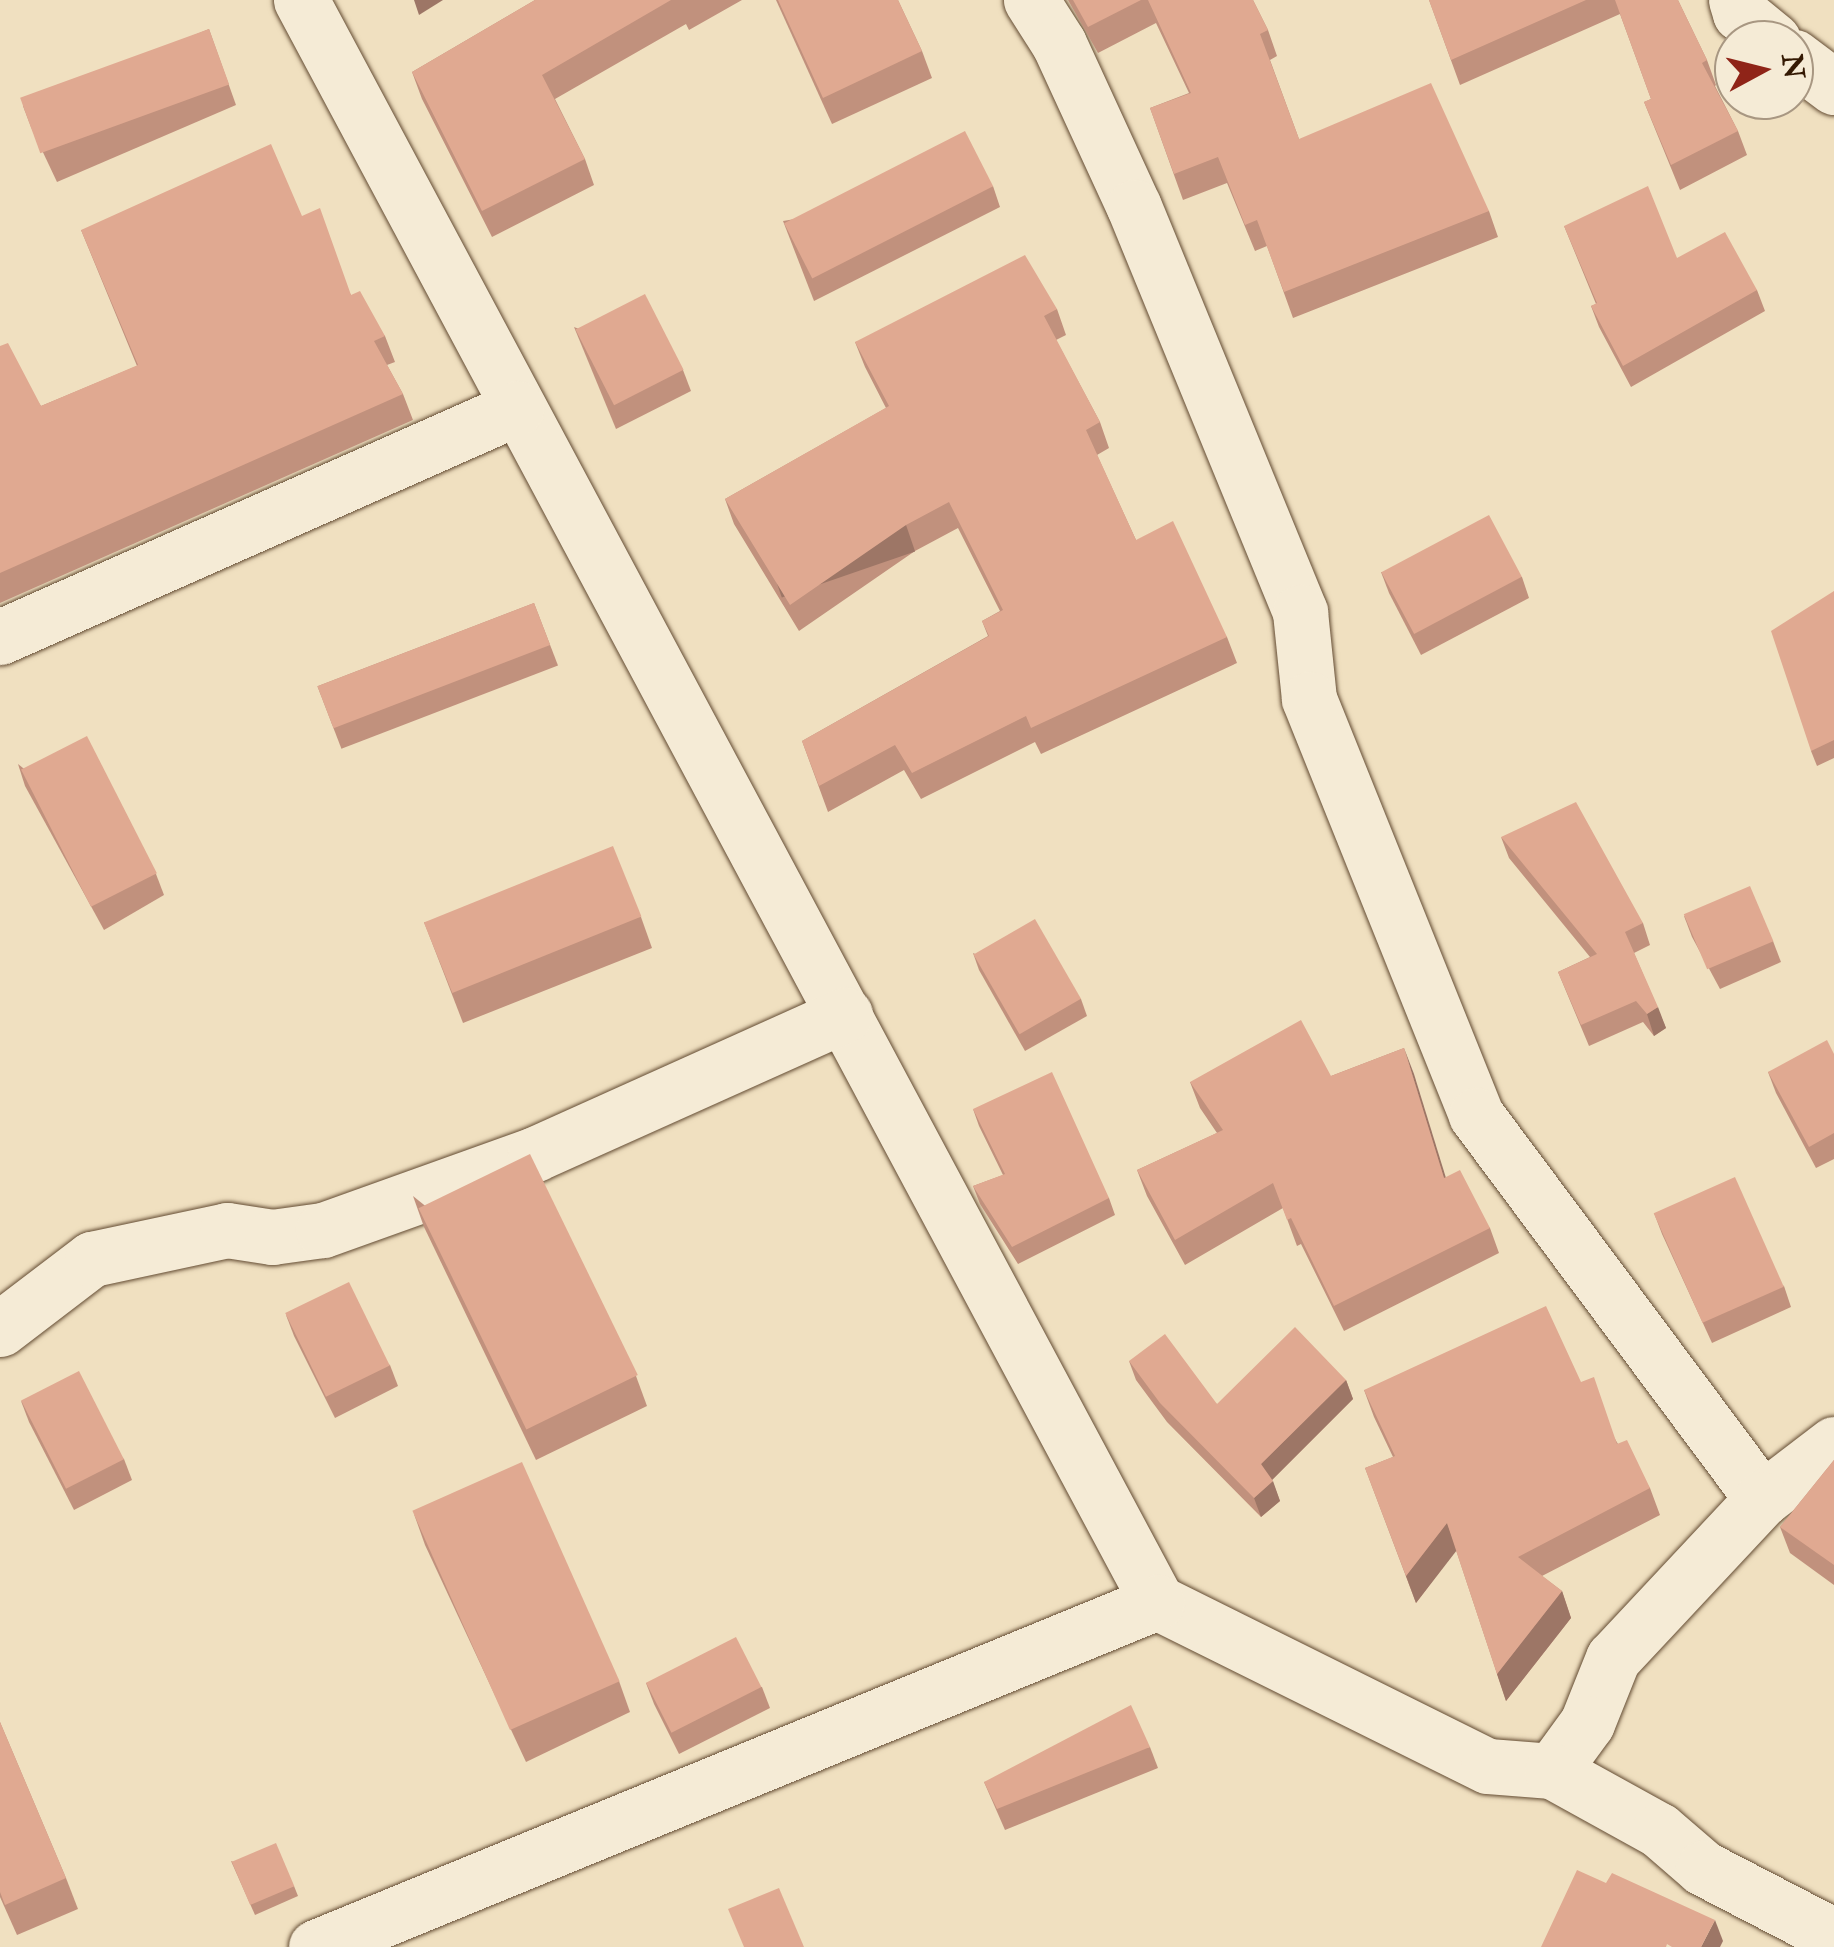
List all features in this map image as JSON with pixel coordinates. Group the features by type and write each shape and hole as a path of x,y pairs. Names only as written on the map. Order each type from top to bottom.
{"street":[{"path":"301,0 1157,1602 1488,1766 1552,1771 1659,1830 1703,1868 1834,1936"},
{"path":"1030,0 1059,44 1134,207 1300,612 1309,699 1476,1115 1762,1499"},
{"path":"1736,0 1740,12 1749,20"},
{"path":"1814,72 1834,87"},
{"path":"0,637 517,408"},
{"path":"0,1329 92,1259 227,1230 272,1237 323,1230 535,1154 845,1015"},
{"path":"1552,1771 1587,1723 1613,1658 1762,1499 1834,1444"},
{"path":"316,1947 1157,1602"}],"building":[{"path":"535,0 671,0 542,75 585,159 482,211 412,72"},
{"path":"778,0 898,0 922,51 823,98"},
{"path":"1073,0 1141,0 1088,27"},
{"path":"1148,0 1253,0 1268,30 1260,34 1299,139 1431,83 1489,211 1284,292 1257,220 1245,225 1218,157 1174,174 1150,108 1191,93"},
{"path":"1429,0 1586,0 1451,60"},
{"path":"1615,0 1678,0 1707,60 1702,63 1714,86 1714,120 1732,120 1738,131 1671,165 1644,102 1651,99"},
{"path":"209,29 229,84 40,153 20,98"},
{"path":"965,131 993,186 812,278 784,223"},
{"path":"271,144 302,216 320,208 351,295 360,291 385,336 374,341 403,394 0,573 0,346 8,343 41,406 138,365 81,230"},
{"path":"1648,186 1677,258 1725,232 1757,290 1623,366 1591,306 1597,303 1564,226"},
{"path":"1025,255 1057,309 1044,316 1100,422 1086,430 1136,540 1173,521 1227,637 1031,728 1026,716 912,773 895,745 819,786 802,741 989,636 982,621 1003,610 949,502 906,525 790,605 725,499 889,406 855,342"},
{"path":"645,294 684,370 614,405 576,329"},
{"path":"1489,515 1522,577 1414,634 1381,572"},
{"path":"1834,591 1834,740 1811,751 1771,631"},
{"path":"534,603 550,645 334,728 317,686"},
{"path":"87,736 157,873 91,907 21,770"},
{"path":"1576,802 1643,923 1625,932 1658,1007 1647,1014 1636,1001 1581,1025 1558,972 1597,954 1501,837"},
{"path":"613,846 641,916 452,993 424,922"},
{"path":"1750,886 1773,941 1707,969 1684,914"},
{"path":"1035,919 1081,999 1020,1034 974,954"},
{"path":"1301,1020 1331,1076 1404,1048 1444,1178 1460,1170 1490,1228 1334,1306 1291,1218 1287,1220 1273,1183 1175,1240 1137,1170 1223,1130 1190,1082"},
{"path":"1827,1040 1834,1054 1834,1133 1809,1147 1768,1072"},
{"path":"1052,1072 1109,1198 1012,1247 973,1186 1005,1174 973,1109"},
{"path":"530,1154 638,1375 526,1429 419,1208"},
{"path":"1735,1177 1784,1287 1703,1323 1654,1213"},
{"path":"349,1282 390,1366 326,1397 285,1313"},
{"path":"1546,1306 1581,1382 1594,1377 1617,1444 1627,1440 1650,1488 1518,1557 1562,1591 1497,1674 1447,1523 1406,1576 1365,1468 1395,1456 1364,1390"},
{"path":"1295,1327 1346,1380 1261,1464 1273,1481 1254,1498 1160,1403 1129,1361 1165,1334 1217,1404"},
{"path":"79,1371 124,1459 66,1489 21,1401"},
{"path":"1834,1460 1834,1565 1780,1527"},
{"path":"522,1462 620,1681 510,1730 412,1511"},
{"path":"736,1637 761,1687 671,1733 646,1683"},
{"path":"1131,1705 1150,1747 997,1809 984,1782"},
{"path":"0,1722 66,1878 5,1905 0,1892"},
{"path":"276,1843 294,1886 250,1905 232,1862"},
{"path":"1577,1870 1606,1883 1612,1873 1715,1920 1701,1947 1541,1947"},
{"path":"779,1888 804,1947 744,1947 728,1909"}]}
